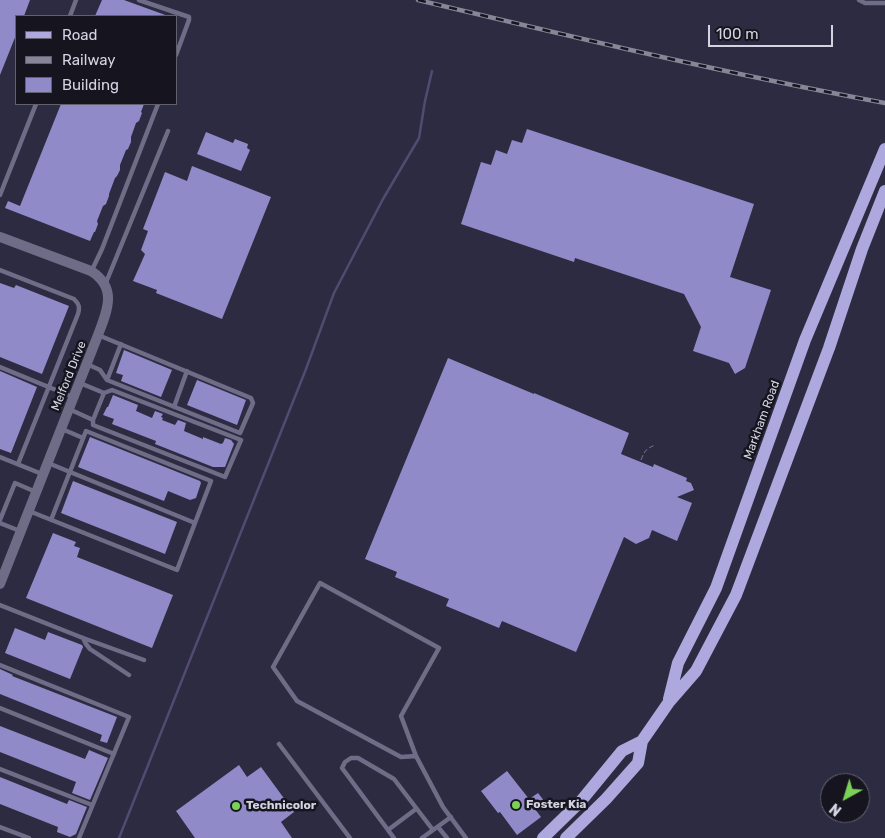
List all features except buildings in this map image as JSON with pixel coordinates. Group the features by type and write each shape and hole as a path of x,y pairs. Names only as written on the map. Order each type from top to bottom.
{"main road":[{"name":"Markham Road","path":"669,702 678,663 716,588 805,340 885,149"},
{"name":"Markham Road","path":"566,838 606,799 638,763 642,741 669,702 696,671 736,594 829,348 862,249 885,191"},
{"name":"Markham Road","path":"543,838 581,801 622,751 642,741"}],"street":[{"path":"0,237 91,271 99,276 105,286"},
{"name":"Melford Drive","path":"1,580 3,566 21,531 108,311 108,294 105,286"}],"lane":[{"path":"70,15 76,0"},
{"path":"139,0 189,17 178,50"},
{"path":"859,0 865,3 885,3"},
{"path":"0,196 36,105"},
{"path":"91,271 102,249 158,105"},
{"path":"105,286 168,131"},
{"path":"0,270 74,299 80,307 18,464"},
{"path":"87,364 100,370 107,380 240,433 253,403 251,398 98,335"},
{"path":"107,380 121,344"},
{"path":"0,367 74,397"},
{"path":"174,407 188,371"},
{"path":"80,383 104,393 112,390 241,440 225,478 93,426 93,420 104,393"},
{"path":"69,409 93,420"},
{"path":"61,429 84,438"},
{"path":"29,511 51,520 177,570 211,481 86,431 51,520"},
{"path":"0,457 44,474"},
{"path":"48,463 195,523"},
{"path":"21,531 0,522 15,483 36,492"},
{"path":"416,756 401,758 297,701 273,667 320,583 439,648 401,716 416,756 443,807 466,838"},
{"path":"0,605 144,660"},
{"path":"83,638 90,649 129,675"},
{"path":"0,665 129,717 79,838"},
{"path":"0,708 114,754"},
{"path":"279,744 350,838"},
{"path":"394,838 342,768 351,758 358,758 394,779 433,830"},
{"path":"0,769 92,805"},
{"path":"388,830 416,809"},
{"path":"422,838 451,818"},
{"path":"438,826 447,838"},
{"path":"0,827 29,838"}],"path":[{"path":"641,460 647,448 655,444"}],"waterway":[{"path":"119,838 306,369 334,293 383,199 419,138 432,71"}],"railway":[{"path":"418,0 709,67 885,103"}],"place":[{"name":"Foster Kia","path":"516,805"},
{"name":"Technicolor","path":"236,806"}]}
